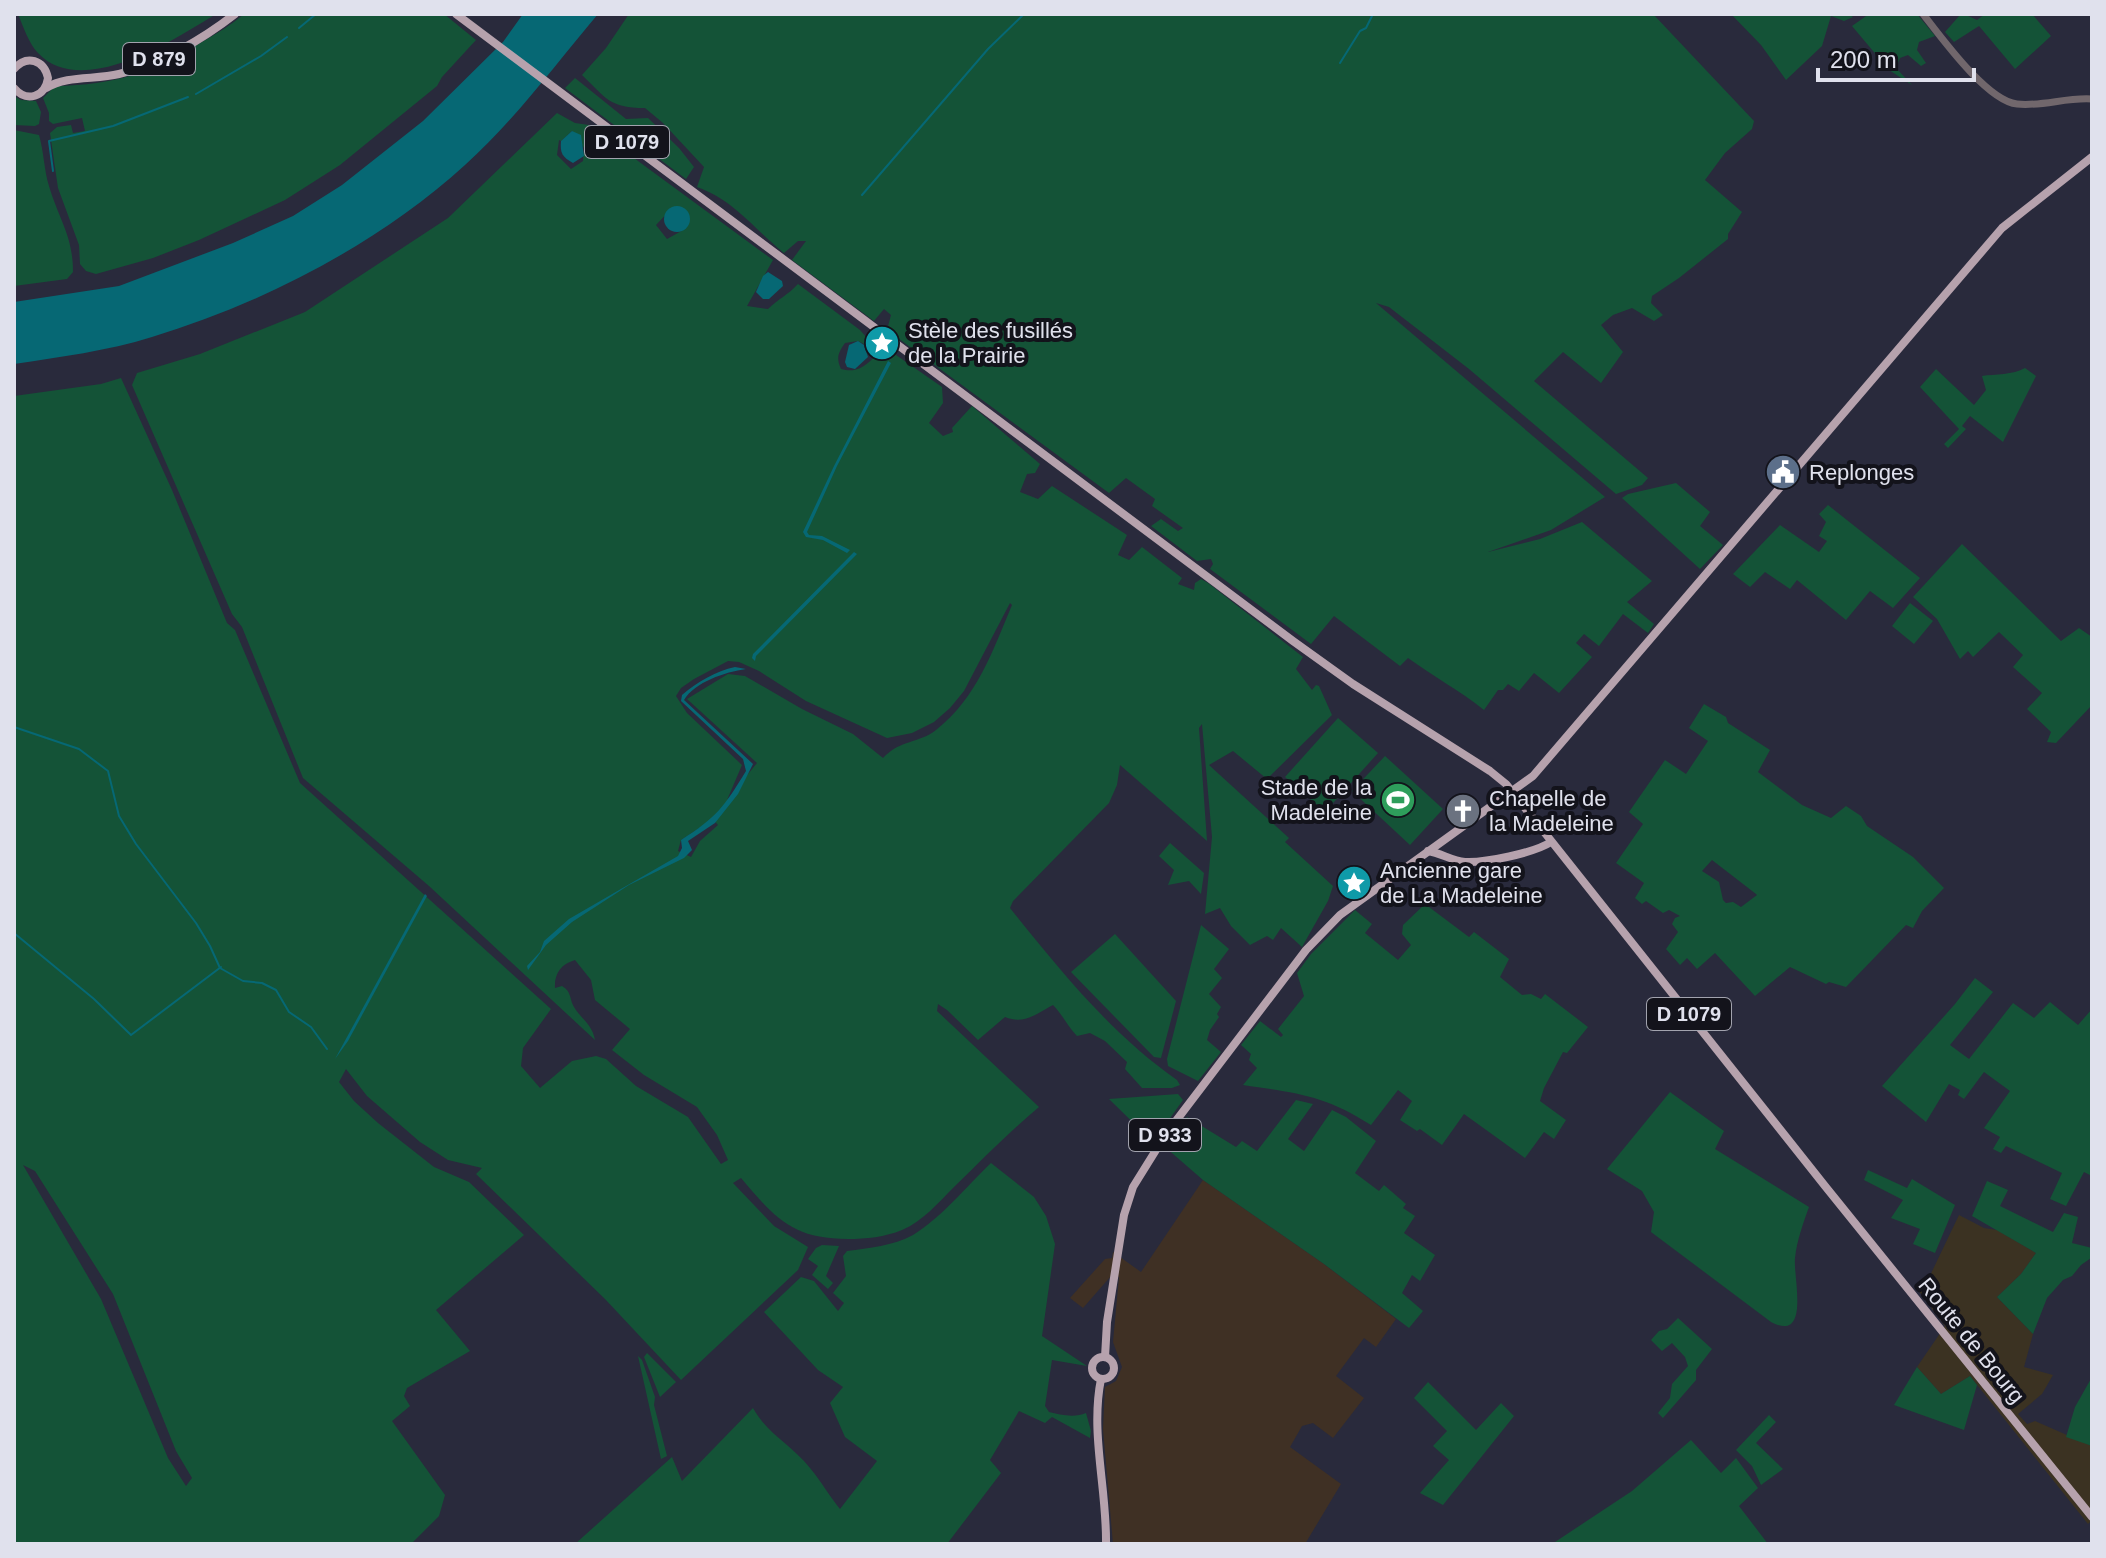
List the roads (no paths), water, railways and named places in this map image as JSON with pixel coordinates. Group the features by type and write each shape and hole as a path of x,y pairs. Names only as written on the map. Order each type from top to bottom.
{"main road":[{"name":"D 879","path":"46,88 53,83 120,74 145,66 235,14"},
{"name":"D 1079","path":"456,14 1200,572 1353,684 1501,779 1551,842"},
{"path":"14,69 27,60 37,62 45,68 48,78 46,88 38,95 29,97 14,88"},
{"name":"D 879","path":"45,68 51,73 74,79"},
{"name":"D 933","path":"1105,1357 1124,1215 1133,1187 1166,1134 1306,950 1340,915 1533,776 2002,228 2092,157"},
{"path":"1497,800 1502,788 1501,779"},
{"path":"1428,851 1462,862 1478,861 1539,848 1551,842"},
{"name":"Route de Bourg","path":"1551,842 2092,1517"},
{"path":"1105,1357 1112,1361 1114,1372 1109,1378 1101,1379 1093,1372 1092,1364 1097,1358 1105,1357"},
{"path":"1101,1379 1097,1426 1106,1544"}],"street":[{"path":"1923,14 1980,80 2008,102 2025,104 2092,99"}],"water":[{"path":"523,14 598,14 518,111 483,148 431,194 395,220 318,268 236,307 194,323 118,346 14,364 14,302 119,286 233,243 293,216 342,185 423,121 503,42"},
{"path":"572,131 581,135 584,156 573,163 562,154 561,145 561,141"},
{"path":"677,206 686,210 690,219 686,228 677,232 668,228 664,219 668,210"},
{"path":"768,272 782,281 783,286 769,299 763,299 756,292"},
{"path":"858,341 864,345 868,357 855,369 847,367 845,362 849,345"},
{"path":"888,361 891,363 837,466 807,532 850,550 847,553 823,540 806,537 803,532"},
{"path":"854,552 857,554 756,656 755,661 753,654"},
{"path":"735,667 746,669 711,679 695,688 684,700 753,764 738,794 715,823 688,841 692,850 684,858 629,885 572,922 546,945 528,970 527,966 540,952 544,941 569,919 678,856 682,848 681,840 712,818 732,794 746,771 743,759 681,701 682,695 700,681"},
{"path":"425,894 427,896 348,1041 335,1059"}],"waterway":[{"path":"299,28 316,14"},
{"path":"862,195 988,49 1024,14"},
{"path":"1340,63 1373,14"},
{"path":"196,94 287,37"},
{"path":"53,171 49,141 113,126 188,97"},
{"path":"14,727 79,749 108,771 119,816 136,844 196,923 220,968 243,981 262,983 276,990 289,1012 311,1027 327,1049"},
{"path":"14,933 94,999 131,1035 221,967"}],"place":[{"name":"Stèle des fusillés de la Prairie","path":"882,343"},
{"name":"Replonges","path":"1783,472"},
{"name":"Stade de la Madeleine","path":"1398,800"},
{"name":"Chapelle de la Madeleine","path":"1463,811"},
{"name":"Ancienne gare de La Madeleine","path":"1354,883"}]}
